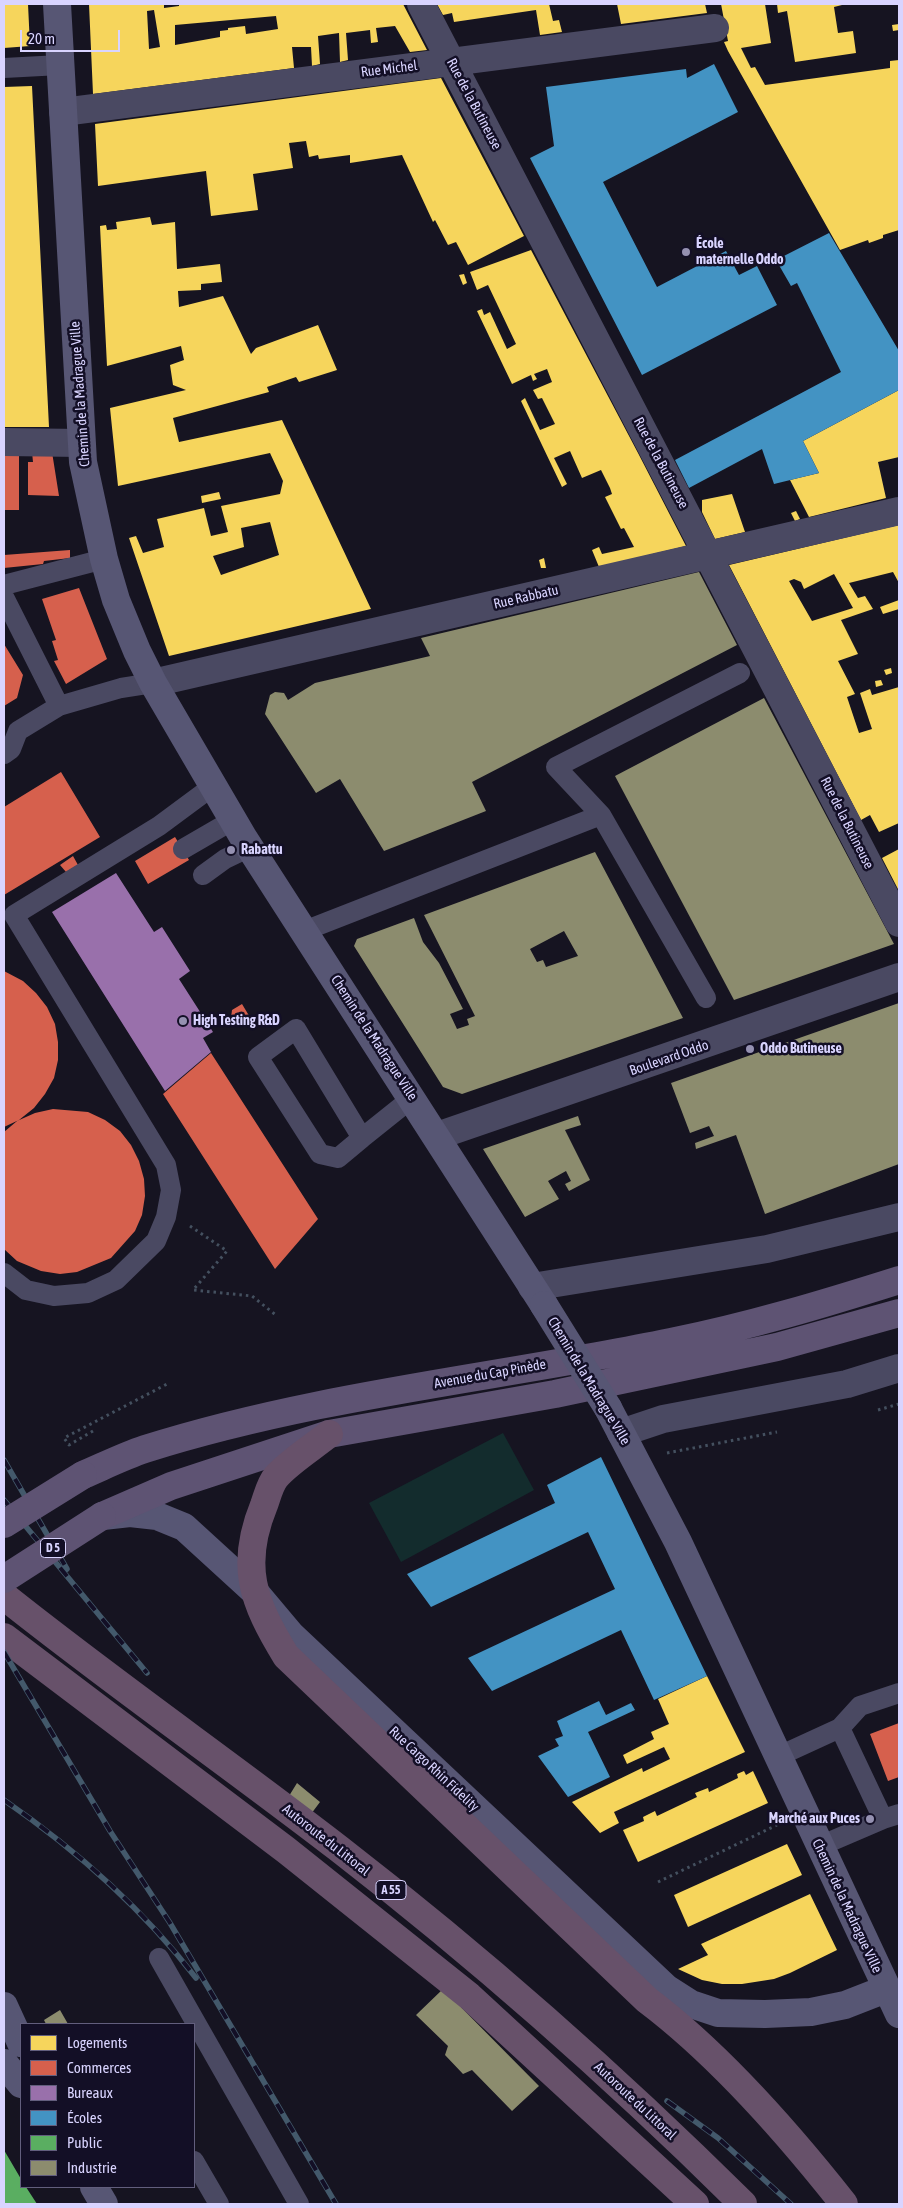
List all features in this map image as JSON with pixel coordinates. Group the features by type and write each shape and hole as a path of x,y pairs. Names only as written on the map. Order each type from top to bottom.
{"highway":[{"path":"329,1434 275,1478 259,1518 253,1542 251,1572 254,1591 266,1624 286,1656 647,2000 685,2029 770,2118 844,2204"},
{"name":"Autoroute du Littoral","path":"4,1596 339,1849 442,1932 555,2028 743,2204"},
{"name":"A 55","path":"4,1638 286,1850 469,1996 695,2204"}],"main road":[{"name":"Avenue du Cap Pinède","path":"4,1524 83,1475 143,1449 208,1431 301,1410 670,1342 779,1318 899,1280"},
{"path":"102,1516 171,1486 329,1434 584,1388 777,1347 899,1313"},
{"name":"Rue Cargo Rhin Fidelity","path":"4,1579 102,1516"}],"street":[{"name":"Chemin de la Madrague Ville","path":"57,4 83,462 104,559 116,600 153,683 233,820 438,1136 608,1408 678,1542 899,2014"},
{"name":"Rue de la Butineuse","path":"421,4 899,923"},
{"name":"Rue Michel","path":"63,112 715,28"},
{"path":"4,442 82,443"},
{"name":"Rue Rabbatu","path":"153,683 899,511"},
{"name":"Boulevard Oddo","path":"438,1136 899,977"},
{"path":"538,1296 767,1249 899,1217"},
{"path":"621,1433 663,1419 847,1384 899,1368"},
{"name":"Rue Cargo Rhin Fidelity","path":"102,1516 130,1513 157,1516 184,1527 254,1591 291,1635 666,1988 692,2004 718,2013 765,2014 811,2012 844,2005 886,1989"},
{"path":"4,2006 20,2041"},
{"path":"4,2063 20,2083"},
{"path":"95,2188 104,2204"}],"lane":[{"path":"4,68 60,65"},
{"path":"4,585 104,559"},
{"path":"4,597 59,706"},
{"path":"706,998 601,815 556,768 740,673"},
{"path":"4,754 11,749 18,731 59,706 121,688 153,683"},
{"path":"4,1273 26,1290 54,1296 88,1293 116,1280 156,1241 166,1217 171,1190 166,1165 9,918 159,826 214,786"},
{"path":"304,931 601,815"},
{"path":"183,849 233,820"},
{"path":"203,874 225,859 250,847"},
{"path":"362,1138 296,1029 258,1056 320,1154 338,1158 412,1098"},
{"path":"778,1756 840,1728 860,1706 899,1693"},
{"path":"820,1846 891,1817 840,1728"},
{"path":"159,1958 299,2204"},
{"path":"195,2163 219,2204"}],"path":[{"path":"194,1227 227,1251 193,1290 252,1296 277,1316"},
{"path":"93,1431 69,1445 64,1438 169,1383"},
{"path":"658,1882 778,1824"}],"green space":[{"path":"503,1433 534,1490 401,1562 369,1503"}],"building: Logements":[{"path":"4,4 28,4 30,46 4,48"},
{"path":"89,4 164,4 164,8 179,6 179,4 403,4 427,50 410,52 395,26 376,28 378,42 371,43 370,30 346,33 348,60 340,62 339,33 318,36 320,64 312,66 311,47 292,47 294,68 93,94","holes":["154,10 160,47 149,49 147,11","276,16 278,29 246,34 245,26 228,28 228,30 220,31 220,37 175,45 175,25"]},
{"path":"437,4 549,4 553,21 559,20 562,32 540,35 536,10 454,22 452,13 443,15"},
{"path":"617,4 705,4 707,13 621,24"},
{"path":"721,4 765,4 771,43 741,48 751,68 755,67 765,85 890,68 890,61 899,60 899,230 883,235 883,238 869,243 868,240 840,250 728,51 724,42 728,41"},
{"path":"777,4 846,4 834,7 838,33 853,31 856,53 795,62 787,11 778,13"},
{"path":"899,24 899,30 893,31 892,25"},
{"path":"441,78 524,236 468,265 456,242 448,245 435,220 433,222 402,155 350,163 350,155 319,159 318,155 309,157 306,141 289,143 293,168 253,174 258,210 211,216 206,171 98,186 95,124"},
{"path":"32,86 49,427 4,427 4,87"},
{"path":"150,217 152,225 175,222 177,269 220,264 222,282 201,284 201,290 178,291 179,307 223,296 251,354 256,348 318,325 337,370 299,382 296,377 267,387 269,392 173,418 179,442 282,420 371,609 169,656 129,538 136,536 143,553 164,547 157,519 204,508 211,536 228,532 221,506 280,494 283,481 270,453 118,486 110,408 186,390 173,385 170,365 184,360 181,346 107,366 100,226 106,225 107,230 117,229 116,222","holes":["270,522 279,555 221,575 213,556 244,547 241,528"]},
{"path":"531,250 686,546 599,567 592,550 599,547 602,554 634,547 624,528 621,529 605,497 612,494 610,488 601,470 582,478 570,451 554,458 567,484 562,487 521,401 525,398 540,430 555,424 542,398 538,399 533,390 552,382 547,369 534,374 537,379 533,381 531,375 512,384 477,311 482,309 484,315 490,312 507,349 516,344 488,285 477,290 470,272"},
{"path":"464,274 467,283 463,285 459,275"},
{"path":"899,390 899,457 878,462 886,498 809,517 790,480 819,473 803,441"},
{"path":"219,492 221,499 202,503 201,496"},
{"path":"732,494 745,532 715,539 702,512 702,500"},
{"path":"796,511 800,519 795,521 791,513"},
{"path":"899,525 899,583 893,572 849,583 858,598 865,596 873,609 841,620 858,654 838,661 855,694 847,697 859,733 872,729 860,693 870,689 872,695 899,687 899,823 879,832 870,815 861,820 729,565","holes":["834,574 853,608 812,621 789,581 794,579 801,582 804,589"]},
{"path":"544,558 546,568 541,568 539,560"},
{"path":"899,600 899,609 883,614 880,607"},
{"path":"891,668 892,673 886,675 884,670"},
{"path":"881,680 883,685 876,687 875,681"},
{"path":"899,849 899,891 882,858"},
{"path":"707,1676 745,1752 614,1812 619,1823 600,1833 572,1802 642,1768 643,1772 670,1759 664,1747 627,1764 623,1755 654,1739 651,1732 669,1724 658,1699"},
{"path":"744,1771 746,1775 753,1771 768,1803 638,1862 623,1830 644,1821 643,1817 655,1811 657,1816 697,1797 695,1793 708,1788 709,1792 738,1778 737,1774"},
{"path":"787,1844 802,1875 688,1927 674,1895"},
{"path":"810,1894 837,1950 774,1979 742,1984 722,1984 702,1980 678,1969 708,1955 701,1944"}],"building: Commerces":[{"path":"4,451 19,452 19,510 4,510"},
{"path":"32,452 52,452 59,496 28,495 28,462 33,462"},
{"path":"70,550 70,558 44,561 43,564 4,568 4,555"},
{"path":"79,588 107,659 66,684 54,661 58,660 52,641 56,640 42,599"},
{"path":"4,644 23,675 17,698 4,706"},
{"path":"61,772 100,837 4,895 4,807"},
{"path":"175,837 189,860 148,884 135,861"},
{"path":"73,856 78,865 66,872 60,865"},
{"path":"4,971 23,981 47,1007 55,1024 58,1060 54,1078 34,1108 19,1120 4,1127"},
{"path":"242,1004 251,1019 242,1025 235,1024 231,1018 232,1010"},
{"path":"211,1053 318,1219 275,1269 163,1094"},
{"path":"53,1109 88,1112 105,1120 120,1131 131,1145 139,1161 144,1179 145,1196 142,1215 135,1231 111,1258 77,1272 60,1274 41,1271 17,1261 4,1249 4,1132 17,1121 35,1113"},
{"path":"899,1723 899,1777 888,1781 870,1734"}],"building: Bureaux":[{"path":"116,873 154,932 162,927 190,971 179,979 213,1032 203,1038 211,1052 165,1091 52,912"}],"building: Écoles":[{"path":"714,64 738,112 603,182 657,287 726,251 739,275 757,266 777,305 642,375 530,158 554,146 546,87 686,69 687,78"},
{"path":"829,233 899,351 899,390 803,441 819,473 774,484 762,449 689,488 675,460 841,372 797,283 791,286 776,260"},
{"path":"601,1457 707,1676 654,1700 621,1630 492,1691 468,1658 615,1589 588,1532 431,1607 407,1574 555,1503 547,1485"},
{"path":"599,1701 606,1715 631,1703 635,1710 588,1732 610,1777 568,1797 538,1756 559,1746 555,1739 563,1736 557,1721"}],"building: Public":[{"path":"4,2150 20,2177 20,2188 27,2188 37,2204 4,2204"}],"building: Industrie":[{"path":"699,572 737,645 472,782 486,811 384,851 340,779 316,793 265,714 270,695 275,692 284,693 288,700 315,683 430,656 421,638"},
{"path":"764,698 894,944 734,1000 615,776"},
{"path":"595,852 683,1018 462,1094 443,1087 354,946 357,939 414,918 423,942 439,963 463,1009 450,1014 457,1029 469,1025 467,1019 475,1016 424,915","holes":["564,931 578,956 546,967 543,960 537,962 530,949"]},
{"path":"899,1003 899,1164 765,1214 736,1135 696,1149 695,1143 714,1136 709,1126 690,1133 671,1083"},
{"path":"578,1116 581,1125 565,1130 590,1180 569,1191 565,1184 571,1181 566,1171 548,1181 559,1199 525,1217 483,1149"},
{"path":"297,1783 320,1802 311,1814 289,1796"},
{"path":"443,1989 539,2086 512,2111 472,2070 463,2074 445,2055 448,2046 416,2015"},
{"path":"60,2010 67,2023 46,2023 44,2020"}],"railway":[{"path":"4,1460 67,1569"},
{"path":"4,1500 147,1673"},
{"path":"4,1652 110,1831 170,1923 336,2204"},
{"path":"4,1800 57,1839 107,1881 153,1927 196,1978"},
{"path":"667,2101 718,2138 791,2204"}],"place":[{"name":"École maternelle Oddo","path":"686,252"},
{"name":"Rabattu","path":"231,850"},
{"name":"High Testing R&D","path":"183,1021"},
{"name":"Oddo Butineuse","path":"750,1049"},
{"name":"Marché aux Puces","path":"870,1819"}]}
